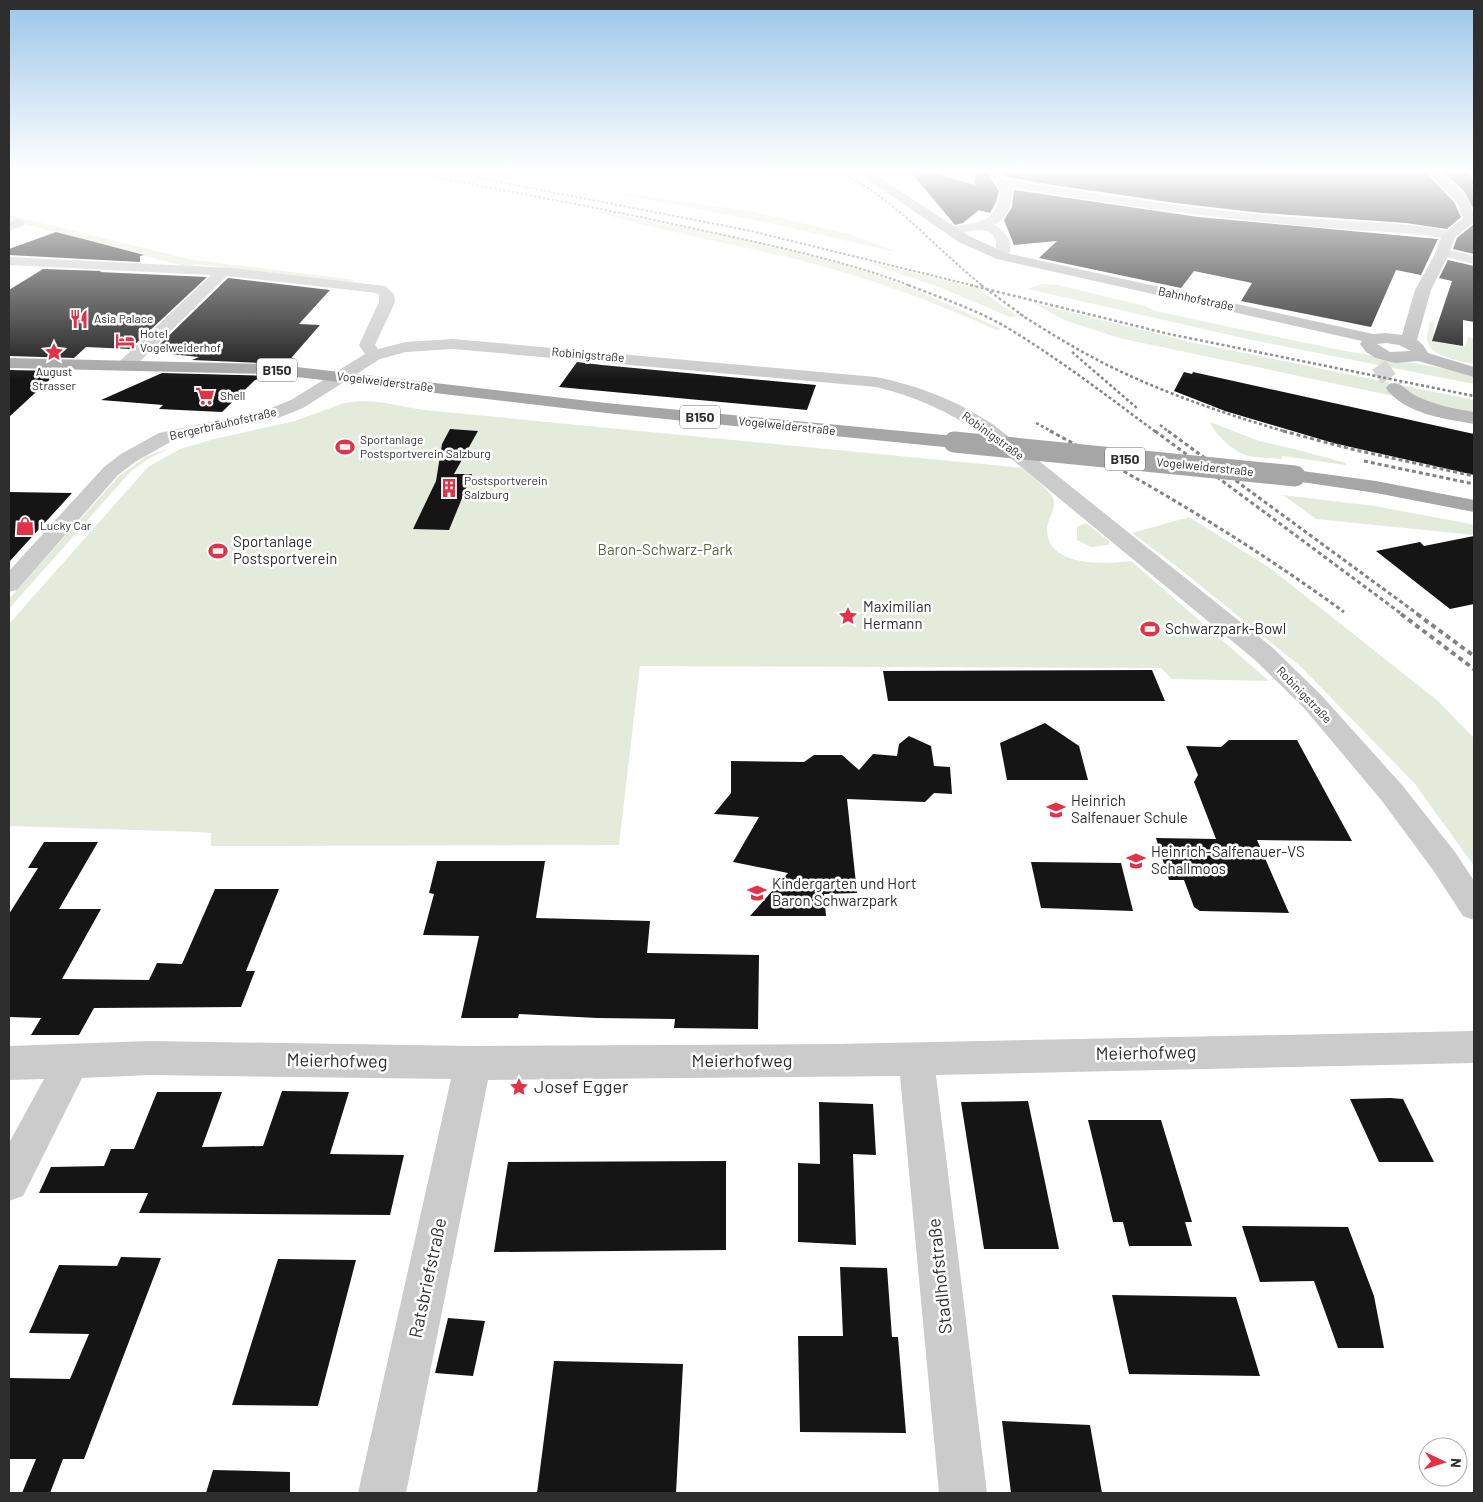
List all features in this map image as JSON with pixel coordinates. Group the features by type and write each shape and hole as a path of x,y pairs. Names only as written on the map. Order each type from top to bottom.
{"main road":[{"name":"Bahnhofstraße","path":"966,240 1002,256 1019,261 1368,351"},
{"path":"1413,349 1423,290 1445,244 1449,240"},
{"name":"Bahnhofstraße","path":"1019,261 1044,271 1300,329 1368,351"},
{"name":"Bahnhofstraße","path":"1368,351 1386,338 1413,349 1438,363 1474,372"},
{"name":"Vogelweiderstraße","path":"9,364 271,369 606,408 1295,476 1376,487 1474,506"},
{"path":"1395,388 1401,394 1428,407 1474,418"}],"street":[{"path":"1002,256 1003,240"},
{"path":"1417,240 1445,244 1474,260"},
{"path":"12,267 35,262 223,272 380,289 386,294 387,302 368,345 374,355"},
{"path":"126,365 223,272"},
{"name":"Robinigstraße","path":"338,377 374,355 406,347 453,344 876,382 914,390 936,399 965,414 987,429 1264,654 1313,702 1392,793 1444,861 1474,908"},
{"name":"Bergerbräuhofstraße","path":"9,585 112,471 128,458 166,437 271,414 297,404 338,377"},
{"name":"Meierhofweg","path":"9,1063 149,1058 473,1063 837,1061 1474,1047"},
{"name":"Stadlhofstraße","path":"916,1058 963,1493"},
{"path":"9,1182 72,1062"},
{"name":"Ratsbriefstraße","path":"382,1493 473,1063"}],"green space":[{"path":"86,240 112,240 193,260 355,280 352,282 196,264 188,267"},
{"path":"711,240 748,240 839,263 905,286 1001,329 996,330 948,309 875,282 799,260"},
{"path":"844,240 866,240 900,253"},
{"path":"860,260 977,288 1017,316 1010,317 939,287"},
{"path":"1041,284 1058,285 1145,306 1155,311 1335,349 1474,374 1474,384 1243,338 1028,289"},
{"path":"1033,303 1190,342 1474,400 1474,413 1119,338 1064,320"},
{"path":"1430,322 1434,322 1434,342 1465,347 1468,337 1474,338 1474,364 1446,357 1433,350 1427,338"},
{"name":"Baron-Schwarz-Park","path":"362,401 424,410 1022,468 1044,486 1053,498 1054,506 1047,528 1049,541 1056,550 1067,557 1079,561 1107,563 1131,561 1269,681 1172,679 1161,668 640,666 619,845 211,846 211,833 9,826 9,624 148,467 180,449 214,439 295,421 344,403"},
{"path":"1210,422 1259,441 1346,463 1346,465 1282,456 1282,459 1247,456 1224,441"},
{"path":"168,449 148,459 131,471 9,609 9,599 118,477 147,456"},
{"path":"1283,495 1374,506 1466,523 1474,525 1474,535 1316,519"},
{"path":"1189,517 1270,568 1438,701 1474,738 1474,866 1415,784 1300,666 1175,565 1132,533"},
{"path":"1086,523 1110,542 1108,545 1091,547 1077,540 1077,527"}],"building":[{"path":"34,240 87,240 144,255 140,256 140,262 9,255 9,249"},
{"path":"1012,240 1437,240 1421,275 1396,270 1371,327 1241,301 1252,283 1194,271 1181,288 1039,258 1057,241 1014,245"},
{"path":"1456,240 1474,240 1474,254 1453,249"},
{"path":"1448,260 1474,266 1474,322 1463,320 1463,346 1432,341 1452,281 1439,278"},
{"path":"43,269 207,277 130,349 86,347 74,358 9,356 9,290"},
{"path":"228,278 330,290 299,324 320,325 286,364 192,360 199,357 152,352"},
{"path":"577,362 816,385 807,410 559,387"},
{"path":"9,370 59,371 9,417"},
{"path":"1184,372 1192,374 1193,372 1474,434 1474,475 1333,443 1225,411 1174,391"},
{"path":"162,373 270,376 255,380 222,412 159,409 163,405 101,400"},
{"name":"Postsportverein Salzburg","path":"450,429 478,431 454,474 472,474 449,530 413,529 436,481 442,444"},
{"name":"Lucky Car","path":"9,492 72,493 9,562"},
{"path":"1474,536 1474,604 1450,609 1376,551 1420,542 1424,546"},
{"path":"1152,670 1165,701 888,701 883,671"},
{"path":"1045,723 1079,746 1088,780 1007,780 1000,743"},
{"path":"909,736 931,746 934,766 950,767 952,794 934,793 925,802 847,799 857,893 824,894 826,916 750,916 788,873 733,862 759,817 714,814 731,793 731,761 804,762 814,755 842,755 859,770 873,754 897,756 899,744"},
{"path":"1229,740 1297,740 1352,841 1257,840 1289,913 1200,911 1194,907 1184,880 1169,880 1156,838 1216,839 1194,782 1198,775 1186,746 1221,747"},
{"path":"44,842 98,842 59,909 101,909 62,979 149,980 157,963 182,964 215,889 279,889 246,971 255,971 241,1007 94,1008 79,1035 31,1035 41,1018 9,1017 9,914 38,868 28,868"},
{"path":"437,861 545,861 536,918 650,921 647,953 759,955 758,1029 674,1028 675,1019 519,1014 518,1018 461,1018 479,936 423,935 434,894 429,893"},
{"path":"1031,862 1121,863 1133,911 1041,908"},
{"path":"282,1091 349,1092 330,1154 404,1155 390,1215 139,1213 148,1193 39,1193 51,1167 104,1166 111,1149 134,1149 157,1092 222,1092 202,1147 263,1146"},
{"path":"1350,1099 1403,1099 1434,1162 1379,1162"},
{"path":"1028,1101 1059,1249 984,1249 961,1102"},
{"path":"819,1102 873,1104 876,1155 853,1154 856,1245 798,1242 798,1163 820,1164"},
{"path":"1088,1120 1161,1120 1192,1222 1185,1222 1192,1246 1129,1246 1123,1222 1113,1222"},
{"path":"726,1161 726,1250 494,1252 508,1162"},
{"path":"1242,1226 1348,1227 1374,1296 1384,1348 1338,1348 1314,1281 1260,1282"},
{"path":"121,1257 161,1258 84,1459 63,1459 50,1493 22,1493 36,1459 9,1459 9,1378 70,1379 89,1334 29,1333 59,1265 117,1266"},
{"path":"278,1259 356,1260 318,1406 232,1405"},
{"path":"840,1267 887,1268 892,1337 898,1337 906,1433 800,1432 798,1336 843,1336"},
{"path":"1112,1295 1236,1297 1260,1376 1129,1374"},
{"path":"448,1318 485,1321 473,1376 435,1373"},
{"path":"554,1361 683,1364 676,1493 537,1493"},
{"path":"1002,1421 1090,1425 1102,1493 1011,1493"},
{"path":"213,1470 290,1472 290,1493 206,1493"}],"tunnel":[{"path":"1379,365 1395,388"}],"railway":[{"path":"748,240 862,269 911,286"},
{"path":"788,240 975,286"},
{"path":"931,240 983,286"},
{"path":"908,285 970,309 1006,327 1063,364 1156,432"},
{"path":"970,285 987,289"},
{"path":"981,285 987,289"},
{"path":"987,289 1169,334 1474,396"},
{"path":"987,289 1023,316"},
{"path":"1023,316 1085,353 1146,383 1205,406 1287,432"},
{"path":"1072,352 1138,409"},
{"path":"1036,423 1053,432"},
{"path":"1160,425 1169,432"},
{"path":"1050,431 1126,472 1200,516 1344,612"},
{"path":"1155,431 1403,615"},
{"path":"1168,431 1419,615"},
{"path":"1283,431 1355,450 1474,476"},
{"path":"1364,461 1474,484"},
{"path":"1401,614 1474,669"},
{"path":"1417,614 1474,656"}],"place":[{"name":"Asia Palace","path":"79,319"},
{"name":"Hotel Vogelweiderhof","path":"125,341"},
{"name":"August Strasser","path":"54,352"},
{"name":"Shell","path":"205,396"},
{"name":"Sportanlage Postsportverein Salzburg","path":"345,447"},
{"name":"Postsportverein Salzburg","path":"449,488"},
{"name":"Lucky Car","path":"25,526"},
{"name":"Sportanlage Postsportverein","path":"218,551"},
{"name":"Maximilian Hermann","path":"848,616"},
{"name":"Schwarzpark-Bowl","path":"1150,629"},
{"name":"Heinrich Salfenauer Schule","path":"1056,810"},
{"name":"Heinrich-Salfenauer-VS Schallmoos","path":"1136,861"},
{"name":"Kindergarten und Hort Baron Schwarzpark","path":"757,893"},
{"name":"Josef Egger","path":"519,1087"}]}
